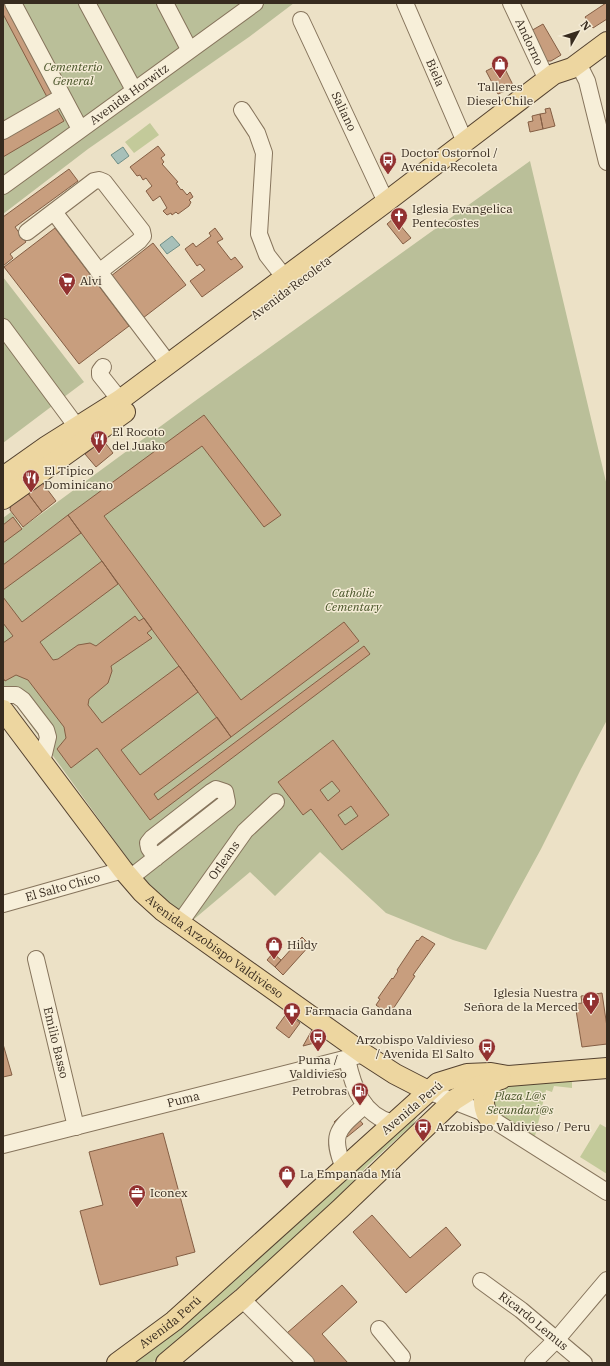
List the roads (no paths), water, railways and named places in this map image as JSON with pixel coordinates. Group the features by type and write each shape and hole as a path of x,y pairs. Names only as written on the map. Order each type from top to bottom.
{"main road":[{"name":"Avenida Recoleta","path":"3,477 47,446 120,400 168,363 285,278 554,74 575,66 607,42"},
{"name":"Avenida Recoleta","path":"3,499 128,410 471,153 562,84 575,66"},
{"name":"Avenida Arzobispo Valdivieso","path":"3,710 126,874 154,903 179,924 356,1056 428,1091"},
{"path":"488,1117 484,1104 486,1090 502,1078 607,1068"},
{"name":"Avenida Perú","path":"117,1363 174,1321 428,1091 445,1080 467,1074 491,1073 502,1078"},
{"name":"Avenida Perú","path":"170,1362 242,1299 417,1137 454,1100 473,1088 502,1078"},
{"path":"417,1137 430,1108 431,1100 428,1091"}],"street":[{"path":"13,3 80,129"},
{"path":"87,3 134,90"},
{"path":"165,3 189,49"},
{"name":"Biela","path":"404,3 465,142"},
{"name":"Andorno","path":"511,3 547,80"},
{"name":"Avenida Horwitz","path":"3,186 251,4"},
{"name":"Saliano","path":"301,20 386,202"},
{"path":"575,66 587,81 607,162"},
{"path":"3,131 62,97"},
{"path":"242,110 257,133 264,153 260,234 262,245 285,278"},
{"path":"27,232 94,181 99,180 104,182 142,231 143,236 139,241 99,272"},
{"path":"54,212 168,363"},
{"path":"3,327 77,427"},
{"path":"103,367 100,370 100,376 120,400"},
{"path":"3,695 16,695 22,700 46,730 48,737 42,762"},
{"path":"126,874 156,858 227,802 225,792 216,789 211,792 152,838 148,843 149,848 156,858"},
{"name":"Orleans","path":"179,924 245,831 276,802"},
{"name":"El Salto Chico","path":"3,904 126,874"},
{"name":"Emilio Basso","path":"36,959 76,1127"},
{"path":"356,1056 354,1087 365,1105 382,1120 393,1123"},
{"name":"Puma","path":"3,1145 356,1056"},
{"name":"Avenida Arzobispo Valdivieso","path":"428,1091 471,1106 607,1192"},
{"path":"344,1168 340,1157 337,1134 340,1127 365,1105"},
{"path":"533,1363 557,1339 607,1280"},
{"name":"Ricardo Lemus","path":"481,1281 557,1339 584,1363"},
{"path":"242,1299 306,1363"},
{"path":"379,1329 403,1356"}],"water":[{"path":"123,147 129,156 118,164 111,155"},
{"path":"172,236 180,245 167,254 160,245"}],"place":[{"name":"Talleres Diesel Chile","path":"500,79"},
{"name":"Doctor Ostornol / Avenida Recoleta","path":"388,175"},
{"name":"Iglesia Evangelica Pentecostes","path":"399,231"},
{"name":"Alvi","path":"67,296"},
{"name":"El Rocoto del Juako","path":"99,454"},
{"name":"El Tipico Dominicano","path":"31,493"},
{"name":"Hildy","path":"274,960"},
{"name":"Iglesia Nuestra Señora de la Merced","path":"591,1015"},
{"name":"Farmacia Gandana","path":"292,1026"},
{"name":"Puma / Valdivieso","path":"318,1052"},
{"name":"Arzobispo Valdivieso / Avenida El Salto","path":"487,1062"},
{"name":"Petrobras","path":"360,1106"},
{"name":"Arzobispo Valdivieso / Peru","path":"423,1142"},
{"name":"La Empanada Mía","path":"287,1189"},
{"name":"Iconex","path":"137,1208"}],"park label":[{"name":"Cementerio General","path":"73,74"},
{"name":"Catholic Cementary","path":"353,600"},
{"name":"Plaza L@s Secundari@s","path":"520,1103"}]}
